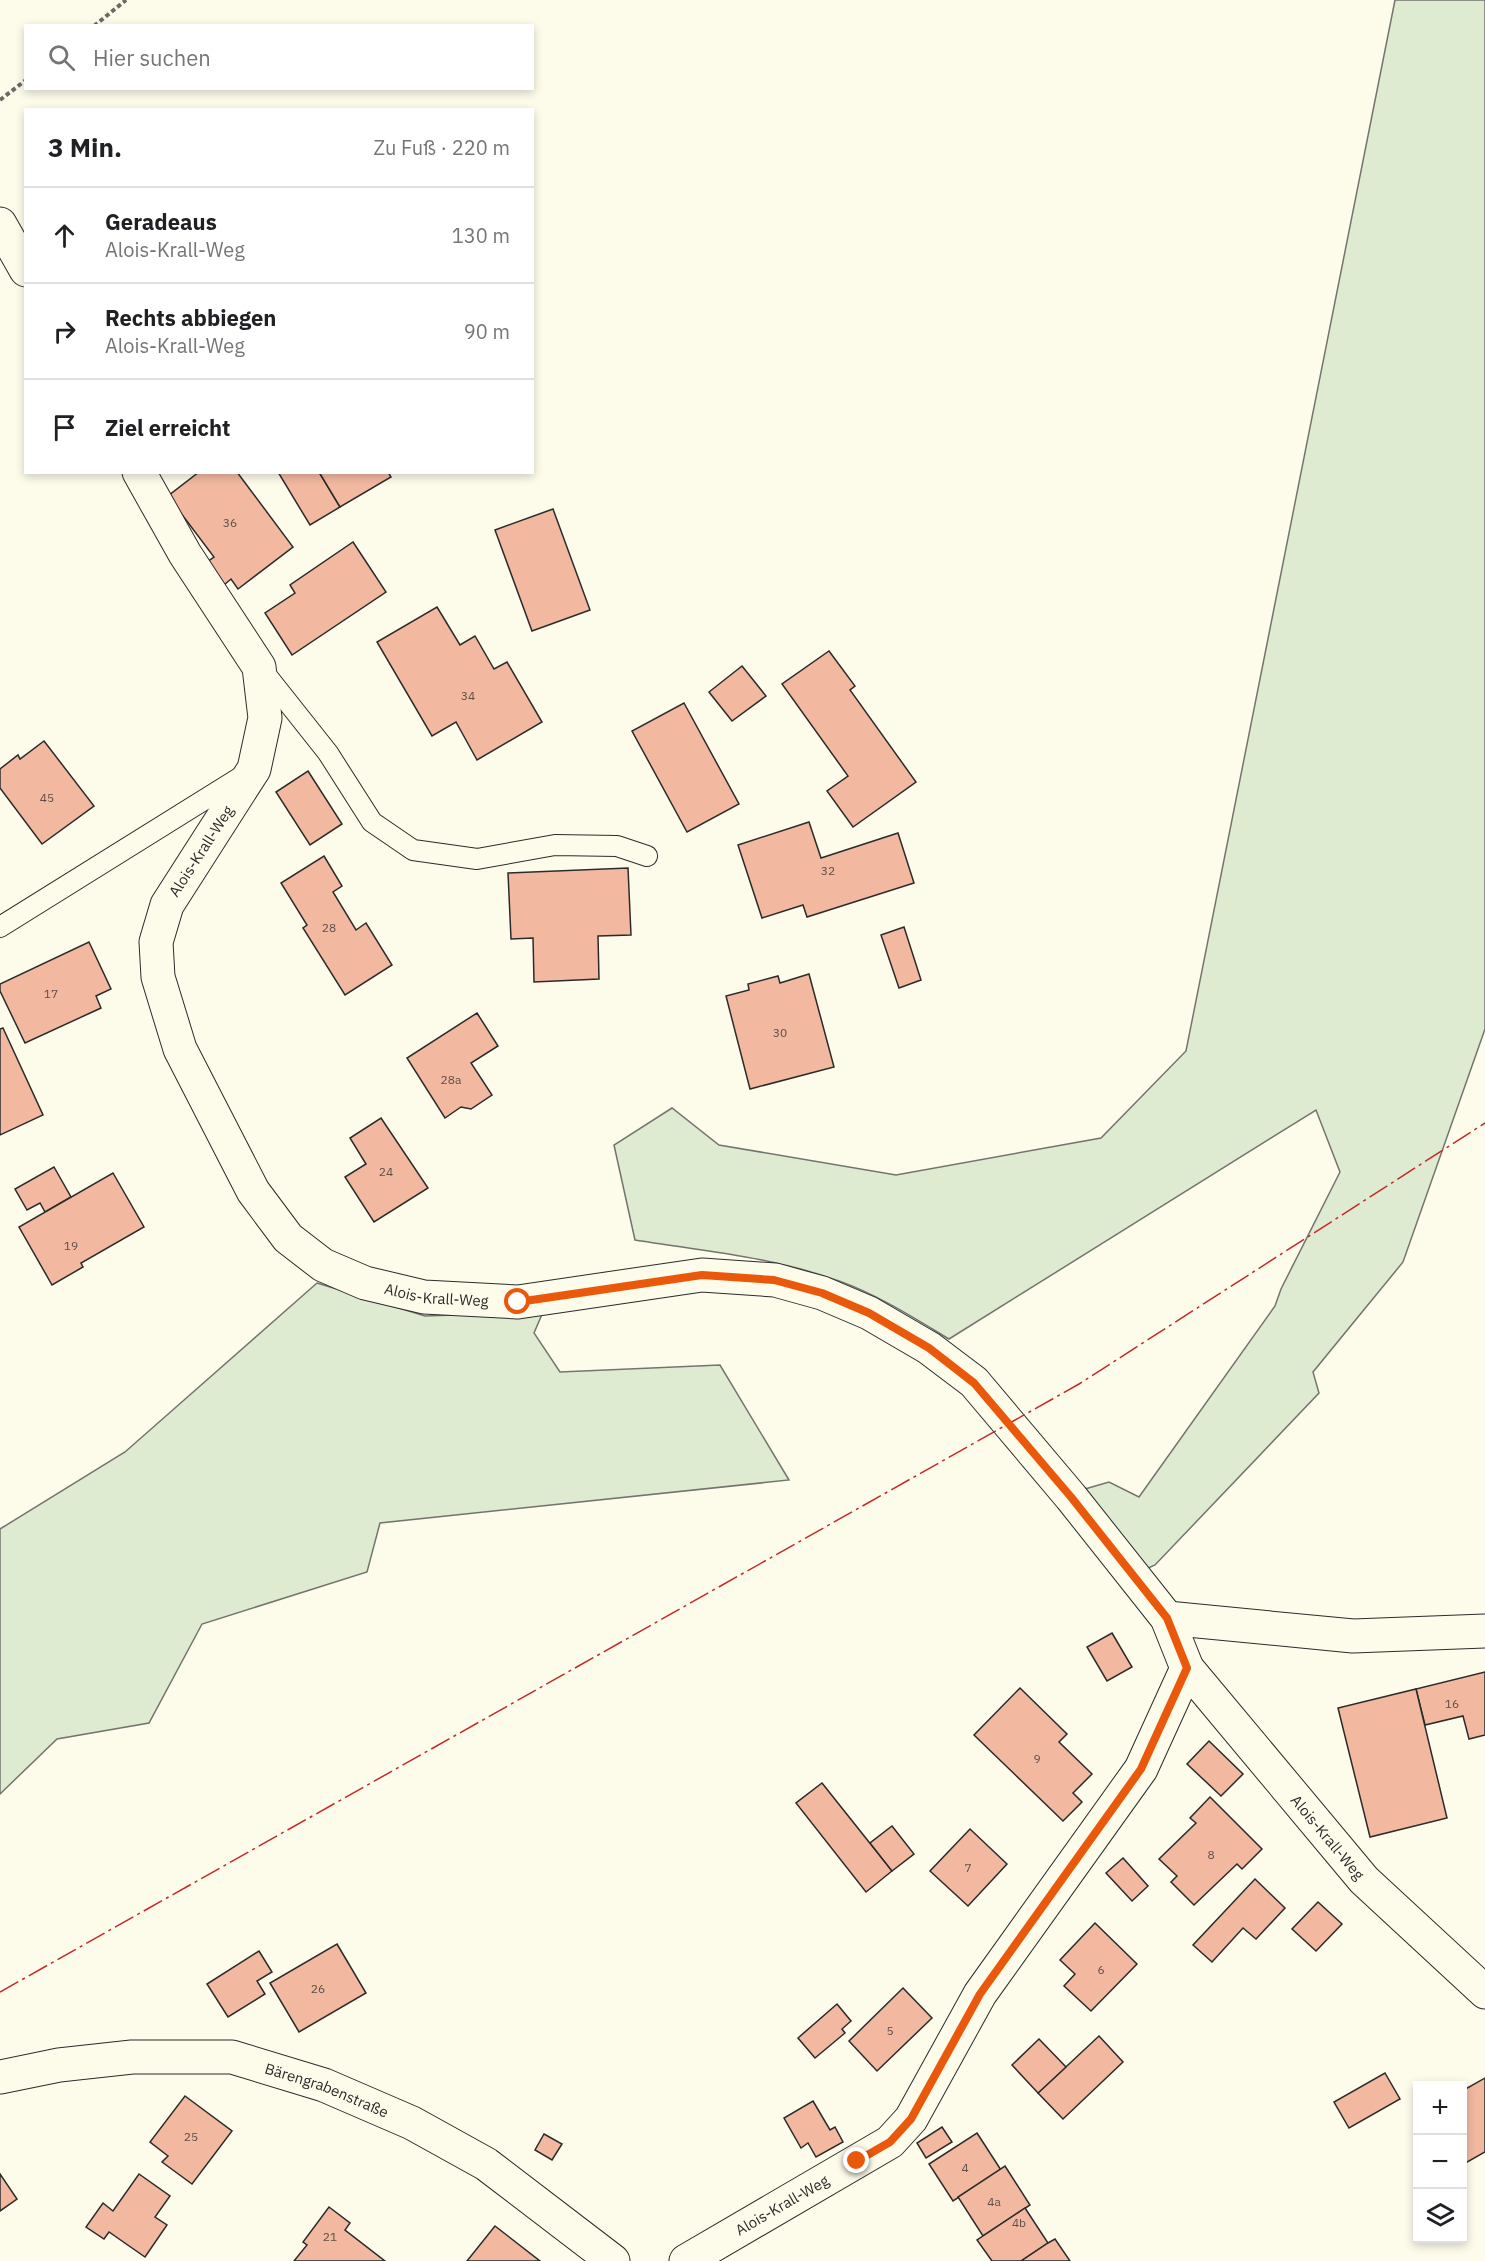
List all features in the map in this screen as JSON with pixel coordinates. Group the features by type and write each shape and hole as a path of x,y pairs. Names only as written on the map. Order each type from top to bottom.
{"street":[{"path":"0,224 24,266"},
{"name":"Alois-Krall-Weg","path":"141,474 185,554 259,667 265,718 254,769 167,905 156,942 158,977 180,1049 253,1191 288,1238 323,1265 365,1283 424,1297 518,1302 702,1275 774,1280 822,1293 869,1313 929,1348 974,1383 1071,1497 1167,1618 1187,1668 1364,1880 1485,1992"},
{"path":"1167,1618 1353,1636 1485,1631"},
{"name":"Alois-Krall-Weg","path":"686,2261 890,2142 911,2119 980,1994 1141,1769 1187,1668"},
{"name":"Bärengrabenstraße","path":"0,2077 59,2065 132,2057 232,2057 324,2085 412,2123 477,2159 613,2261"}],"lane":[{"name":"Alois-Krall-Weg","path":"259,667 328,753 372,822 413,850 477,859 555,845 617,846 647,856"},
{"name":"Alois-Krall-Weg","path":"0,927 254,769"}],"path":[{"path":"96,24 126,0"},
{"path":"0,100 24,82"}],"green space":[{"path":"1395,0 1485,0 1485,1029 1403,1262 1313,1372 1319,1393 1155,1565 1144,1570 1085,1489 1109,1482 1139,1497 1275,1306 1281,1289 1340,1172 1316,1110 949,1339 868,1293 814,1273 738,1256 635,1240 614,1145 672,1108 719,1145 896,1175 1101,1138 1186,1051"},
{"path":"317,1283 425,1316 543,1312 534,1333 560,1372 720,1365 789,1480 380,1523 367,1572 202,1624 149,1723 57,1739 0,1794 0,1529 125,1452"}],"building":[{"path":"196,474 238,474 293,547 238,589 231,579 224,585 207,562 214,557 168,496"},
{"path":"279,474 320,474 340,507 310,525"},
{"path":"320,474 389,474 391,477 340,507"},
{"path":"553,509 590,610 532,631 495,530"},
{"path":"353,542 386,592 292,655 265,613 295,593 290,585"},
{"path":"437,607 460,645 475,636 494,669 507,662 542,722 477,760 456,722 432,736 377,642"},
{"path":"829,651 855,686 850,690 916,782 853,827 827,791 848,776 782,684"},
{"path":"742,666 766,696 732,721 709,692"},
{"path":"684,703 739,804 687,832 632,731"},
{"path":"44,741 94,806 42,844 0,788 0,769 18,755 20,759"},
{"path":"308,771 342,824 310,845 276,792"},
{"path":"809,822 821,858 898,833 914,883 807,917 803,905 762,918 738,845"},
{"path":"324,856 342,886 333,892 356,930 366,923 392,965 345,995 303,928 307,925 281,883"},
{"path":"628,868 631,935 598,936 599,979 534,982 533,938 511,939 508,873"},
{"path":"904,927 921,980 899,988 881,935"},
{"path":"89,942 111,989 96,996 101,1008 25,1043 0,991 0,984"},
{"path":"809,974 834,1067 750,1089 726,996 749,990 748,984 778,976 780,983"},
{"path":"477,1013 498,1046 471,1063 492,1095 471,1109 461,1107 445,1118 407,1058"},
{"path":"3,1028 43,1115 0,1135 0,1029"},
{"path":"381,1118 428,1188 374,1222 345,1177 366,1164 350,1138"},
{"path":"54,1167 71,1197 45,1212 40,1203 27,1210 15,1189"},
{"path":"113,1173 144,1227 81,1263 83,1267 52,1285 19,1227"},
{"path":"1112,1633 1132,1667 1107,1681 1087,1647"},
{"path":"1485,1672 1485,1735 1469,1739 1463,1716 1425,1725 1416,1689"},
{"path":"1020,1688 1067,1734 1059,1742 1092,1774 1073,1793 1082,1802 1063,1821 974,1735"},
{"path":"1416,1689 1447,1818 1370,1837 1338,1708"},
{"path":"1209,1741 1243,1774 1221,1796 1187,1764"},
{"path":"822,1783 892,1871 866,1892 796,1803"},
{"path":"1210,1797 1262,1849 1242,1869 1237,1864 1194,1905 1171,1882 1177,1876 1159,1859 1196,1823 1190,1818"},
{"path":"892,1826 914,1854 892,1871 870,1843"},
{"path":"970,1829 1007,1864 968,1906 930,1871"},
{"path":"1123,1858 1148,1886 1132,1901 1106,1873"},
{"path":"1255,1879 1285,1908 1256,1939 1243,1928 1212,1962 1193,1945"},
{"path":"1318,1902 1342,1924 1316,1951 1292,1929"},
{"path":"1095,1923 1137,1964 1091,2011 1064,1986 1075,1974 1060,1960"},
{"path":"337,1944 366,1993 299,2032 270,1983"},
{"path":"259,1951 272,1972 257,1981 265,1994 228,2017 207,1984"},
{"path":"903,1988 932,2018 877,2071 849,2041"},
{"path":"837,2004 851,2021 842,2029 845,2033 815,2058 798,2038"},
{"path":"1099,2036 1123,2062 1063,2119 1038,2093"},
{"path":"1039,2039 1066,2067 1038,2093 1012,2065"},
{"path":"1385,2073 1400,2099 1349,2128 1334,2102"},
{"path":"1485,2078 1485,2152 1467,2162 1467,2135 1467,2088"},
{"path":"185,2096 232,2131 192,2184 162,2162 168,2156 150,2142"},
{"path":"813,2101 830,2130 835,2127 843,2142 816,2157 808,2143 801,2148 784,2118"},
{"path":"942,2127 952,2142 926,2158 917,2143"},
{"path":"977,2133 1001,2170 953,2201 929,2164"},
{"path":"544,2134 562,2144 552,2160 535,2150"},
{"path":"1005,2166 1030,2205 983,2236 958,2197"},
{"path":"0,2174 17,2199 0,2211"},
{"path":"139,2174 170,2196 155,2217 167,2225 145,2257 109,2232 104,2239 86,2227 103,2203 113,2211"},
{"path":"329,2207 350,2223 345,2230 385,2261 294,2261 307,2245 303,2242"},
{"path":"1025,2208 1048,2243 1021,2261 992,2261 977,2240"},
{"path":"495,2226 540,2261 467,2261"},
{"path":"1055,2239 1070,2261 1021,2261 1048,2243"}],"power":[{"path":"0,1992 1079,1384 1485,1123"}],"route":[{"path":"518,1302 702,1275 774,1280 822,1293 869,1313 929,1348 974,1383 1071,1497 1167,1618 1187,1668 1141,1769 980,1994 911,2119 890,2142 857,2161"}]}
